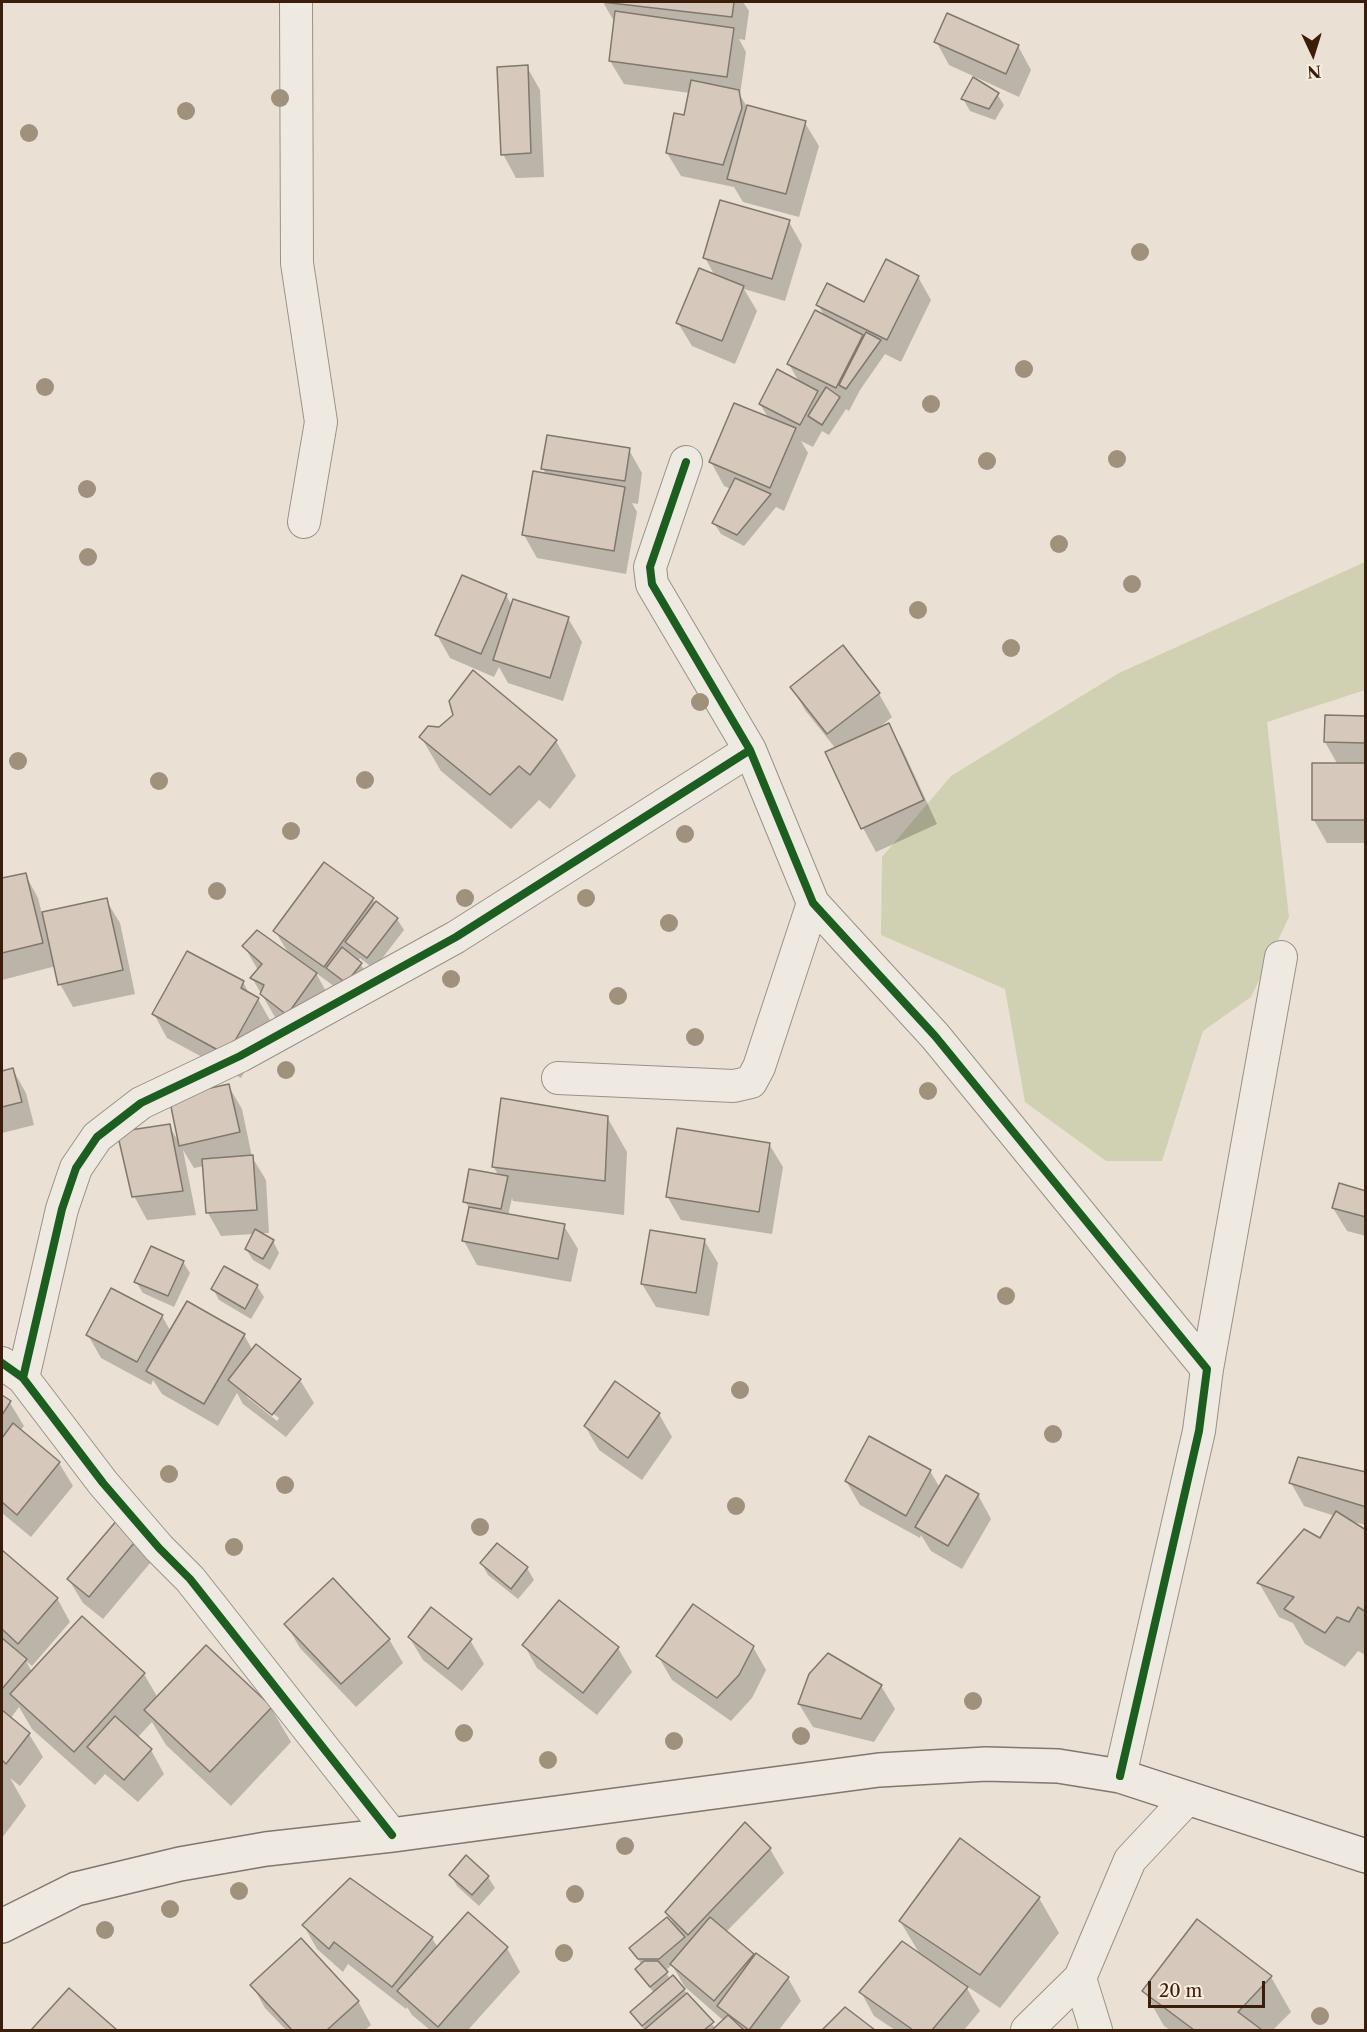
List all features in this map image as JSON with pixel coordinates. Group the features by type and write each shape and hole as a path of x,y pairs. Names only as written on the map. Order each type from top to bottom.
{"main road":[{"path":"2,1926 76,1889 180,1864 266,1849 392,1835 879,1770 986,1764 1048,1766 1120,1776 1365,1856"}],"street":[{"path":"296,2 297,263 321,422 304,522"},
{"path":"686,462 650,567 652,584 750,750 813,903 935,1036 1207,1368"},
{"path":"392,1835 190,1579 159,1548 103,1483 12,1371 62,1209 76,1168 98,1137 141,1103 240,1056 456,937 750,750"},
{"path":"558,1077 734,1086 752,1082 813,903"},
{"path":"1120,1776 1199,1431 1207,1368 1281,957"},
{"path":"1027,2031 1080,1978 1130,1860 1188,1798"},
{"path":"1080,1978 1096,2031"}],"green space":[{"path":"1365,562 1365,690 1267,722 1289,917 1251,997 1203,1031 1162,1161 1106,1161 1025,1102 1005,989 881,935 882,857 951,776 1119,673"}],"building":[{"path":"602,2 734,2 732,17"},
{"path":"615,11 734,28 727,77 609,61"},
{"path":"947,13 1019,45 1006,74 934,42"},
{"path":"528,65 531,153 501,155 497,67"},
{"path":"973,77 999,93 989,109 961,99"},
{"path":"691,80 739,90 742,108 723,165 666,153 674,113 684,115"},
{"path":"747,105 806,121 786,194 727,179"},
{"path":"720,200 790,220 772,279 703,258"},
{"path":"886,259 919,276 887,340 816,305 827,283 864,302"},
{"path":"699,268 744,286 722,341 676,323"},
{"path":"815,310 863,335 836,388 787,364"},
{"path":"866,332 881,340 846,389 839,385"},
{"path":"777,369 818,391 800,425 759,404"},
{"path":"826,387 840,397 822,425 808,416"},
{"path":"734,403 796,428 770,488 709,462"},
{"path":"547,435 630,448 625,481 541,469"},
{"path":"533,471 625,487 614,551 522,535"},
{"path":"735,478 771,494 737,535 712,523"},
{"path":"462,575 507,594 481,654 435,635"},
{"path":"513,599 569,617 550,678 493,660"},
{"path":"843,645 880,693 827,734 790,687"},
{"path":"473,670 557,740 530,775 519,766 490,795 419,737 428,726 439,727 453,715 449,701"},
{"path":"1325,715 1366,716 1366,748 1364,743 1324,742"},
{"path":"889,723 924,800 861,829 825,752"},
{"path":"1312,763 1366,763 1366,820 1312,820"},
{"path":"324,862 374,898 324,967 273,931"},
{"path":"26,873 43,943 2,953 2,878"},
{"path":"107,898 123,970 58,985 42,912"},
{"path":"376,901 398,918 367,958 345,942"},
{"path":"257,930 317,973 287,1015 260,994 264,985 250,978 262,964 242,946"},
{"path":"342,947 362,963 346,983 326,968"},
{"path":"187,951 244,981 241,988 259,998 227,1055 152,1014"},
{"path":"13,1068 22,1102 2,1107 2,1071"},
{"path":"229,1084 240,1132 179,1146 169,1097"},
{"path":"501,1098 608,1116 605,1181 492,1167"},
{"path":"170,1124 183,1191 132,1197 117,1132"},
{"path":"677,1128 770,1143 759,1212 666,1197"},
{"path":"253,1155 257,1210 206,1213 202,1159"},
{"path":"469,1169 508,1176 501,1209 463,1202"},
{"path":"1339,1183 1366,1191 1366,1217 1332,1208"},
{"path":"469,1207 565,1224 558,1259 462,1241"},
{"path":"255,1229 274,1240 263,1259 245,1249"},
{"path":"650,1230 705,1239 696,1293 641,1284"},
{"path":"151,1246 184,1261 168,1296 134,1282"},
{"path":"224,1266 258,1285 245,1309 211,1289"},
{"path":"111,1288 163,1315 137,1362 86,1335"},
{"path":"187,1301 245,1334 204,1404 146,1371"},
{"path":"256,1344 301,1379 272,1415 228,1380"},
{"path":"615,1381 660,1413 628,1458 584,1426"},
{"path":"2,1395 11,1401 2,1415"},
{"path":"13,1423 60,1462 17,1515 2,1502 2,1438"},
{"path":"869,1436 931,1470 906,1516 845,1481"},
{"path":"1298,1457 1366,1472 1366,1507 1289,1483"},
{"path":"946,1475 979,1494 948,1546 915,1527"},
{"path":"1336,1511 1366,1530 1366,1612 1358,1607 1349,1622 1337,1617 1325,1633 1284,1609 1294,1597 1257,1583 1304,1529 1320,1538"},
{"path":"118,1519 139,1537 89,1597 67,1579"},
{"path":"497,1543 528,1567 511,1589 480,1563"},
{"path":"2,1550 58,1598 18,1644 2,1629"},
{"path":"333,1578 390,1639 341,1684 284,1624"},
{"path":"559,1600 619,1647 583,1693 522,1645"},
{"path":"693,1604 754,1646 739,1675 717,1698 656,1656"},
{"path":"431,1607 472,1639 448,1669 408,1637"},
{"path":"82,1616 145,1673 74,1752 10,1694"},
{"path":"2,1638 27,1659 2,1689"},
{"path":"206,1645 272,1707 210,1772 144,1710"},
{"path":"828,1653 882,1685 861,1719 798,1704 809,1674"},
{"path":"2,1710 30,1733 6,1764 2,1760"},
{"path":"115,1716 152,1749 124,1780 87,1747"},
{"path":"745,1822 771,1848 688,1935 665,1912"},
{"path":"960,1838 1040,1897 980,1975 899,1921"},
{"path":"466,1855 489,1876 472,1895 449,1875"},
{"path":"350,1878 433,1937 392,1987 334,1942 329,1949 302,1925"},
{"path":"468,1912 508,1947 438,2027 397,1991"},
{"path":"667,1917 685,1937 659,1959 638,1959 629,1948"},
{"path":"710,1917 754,1954 714,2001 670,1964"},
{"path":"1197,1919 1272,1976 1238,2012 1262,2030 1194,2030 1142,1991"},
{"path":"301,1938 359,2001 327,2030 292,2030 250,1985"},
{"path":"902,1941 968,1987 932,2030 913,2030 859,1992"},
{"path":"756,1953 789,1977 749,2030 717,2006"},
{"path":"644,1961 658,1961 668,1972 650,1987 635,1969"},
{"path":"673,1975 685,1989 642,2026 630,2012"},
{"path":"69,1988 117,2030 31,2030"},
{"path":"687,1993 714,2022 704,2030 644,2030"},
{"path":"845,2007 875,2030 822,2030"},
{"path":"728,2015 744,2030 712,2030"}],"cycle path":[{"path":"23,1378 62,1209 76,1168 97,1137 141,1103 240,1056 456,937 750,750 652,584 650,567 686,462"},
{"path":"750,750 813,903 935,1036 1207,1369 1199,1431 1120,1776"},
{"path":"2,1363 23,1378 103,1483 159,1548 190,1579 392,1835"}]}
